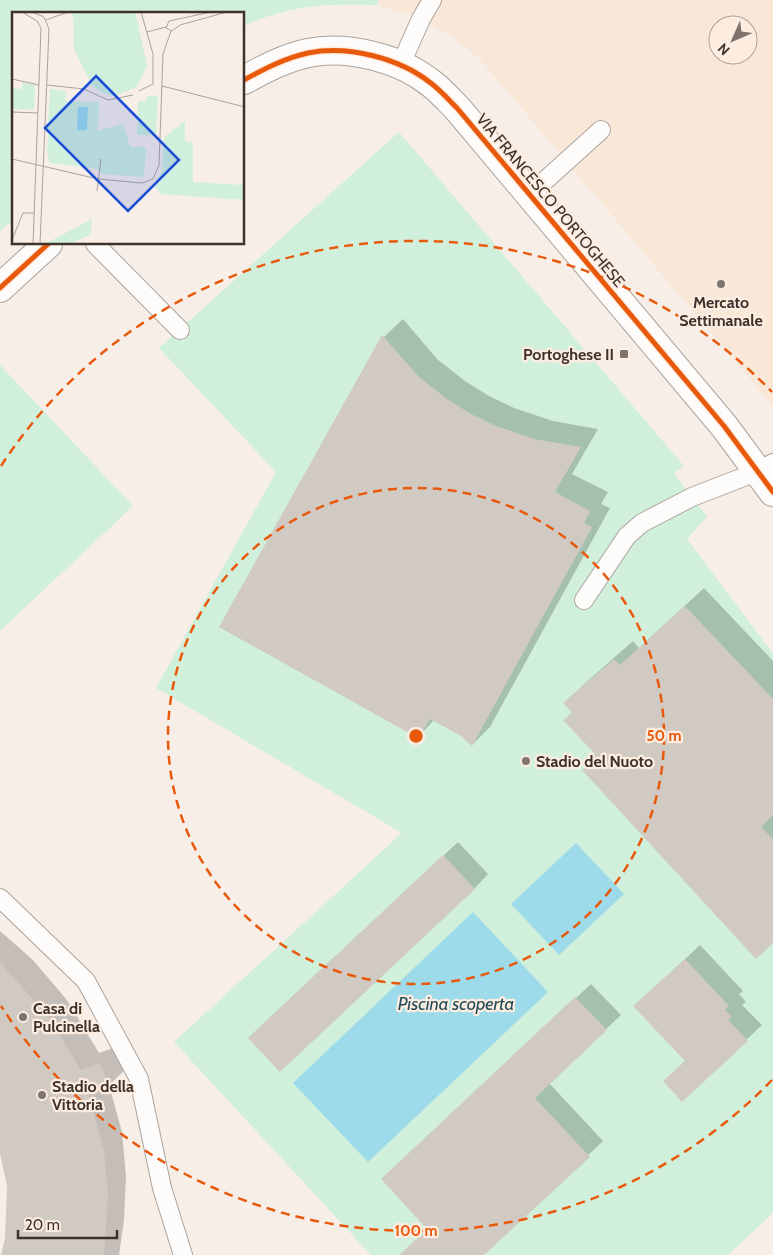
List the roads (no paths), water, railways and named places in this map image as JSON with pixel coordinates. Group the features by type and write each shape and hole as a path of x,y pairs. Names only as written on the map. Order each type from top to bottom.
{"street":[{"name":"VIA FRANCESCO PORTOGHESE","path":"245,79 276,63 308,53 343,51 374,57 400,66 432,83 457,108 718,419 768,475"},
{"path":"0,288 47,245"}],"lane":[{"path":"400,66 421,19 432,0"},
{"path":"530,195 601,130"},
{"path":"96,245 180,330"},
{"path":"584,600 627,536 642,523 692,497 768,475"},
{"path":"0,898 86,981 139,1079 162,1188 183,1255"}],"water":[{"path":"576,843 624,894 559,955 511,904"},
{"name":"Piscina scoperta","path":"473,912 548,992 368,1162 293,1083"}],"place":[{"name":"Mercato Settimanale","path":"721,284"},
{"name":"Portoghese II","path":"624,354"},
{"name":"Stadio del Nuoto","path":"526,761"},
{"name":"Casa di Pulcinella","path":"23,1017"},
{"name":"Stadio della Vittoria","path":"42,1095"}]}
